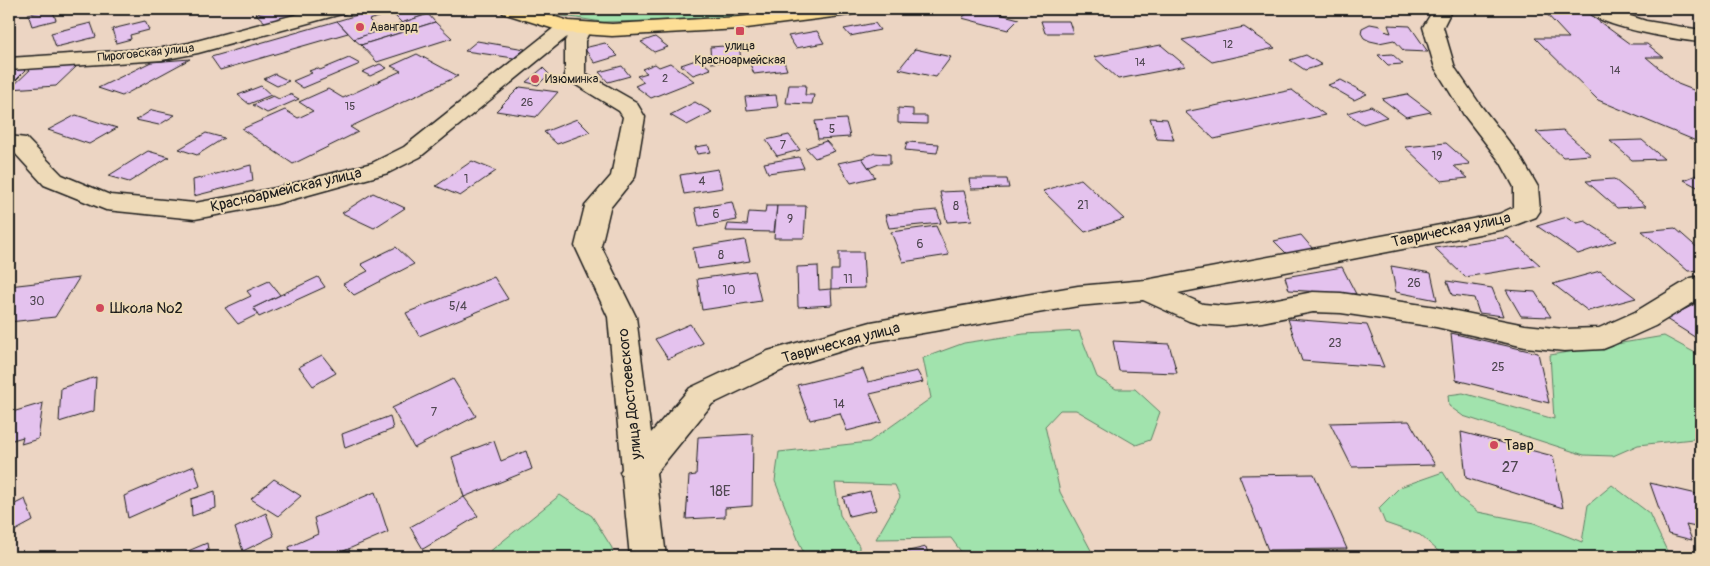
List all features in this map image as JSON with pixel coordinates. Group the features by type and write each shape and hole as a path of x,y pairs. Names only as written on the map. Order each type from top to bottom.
{"main road":[{"path":"514,10 574,32 739,23 849,9"}],"street":[{"name":"Пироговская улица","path":"9,64 162,54 191,49 338,9"},
{"name":"Таврическая улица","path":"638,472 701,396 779,359 871,332 1078,296 1146,290 1505,221 1527,211 1526,187 1512,161 1472,110 1445,68 1433,27 1442,9"},
{"path":"1595,9 1600,13 1629,21 1701,36"},
{"name":"Красноармейская улица","path":"9,143 18,143 53,180 106,202 195,211 276,196 380,168 412,152 519,65 574,32"},
{"name":"улица Достоевского","path":"574,32 575,76 628,107 634,117 623,177 598,206 588,246 622,317 648,557"},
{"name":"Таврическая улица","path":"1146,290 1199,314 1226,316 1262,312 1313,302 1341,303 1436,318 1525,336 1564,340 1603,338 1645,319 1701,285"}],"green space":[{"path":"542,9 804,9 704,20 602,22 551,14"},
{"path":"1079,331 1097,377 1116,389 1135,389 1160,412 1150,440 1136,445 1076,410 1060,410 1045,426 1060,492 1093,554 1075,557 965,557 951,538 876,539 900,497 895,485 835,483 840,515 859,546 859,557 805,557 775,481 779,452 869,442 931,398 923,358 964,343 1024,334"},
{"path":"1664,336 1701,356 1701,443 1693,439 1638,445 1613,456 1584,455 1463,416 1449,406 1448,395 1463,393 1554,419 1550,355"},
{"path":"1443,472 1459,497 1478,512 1534,523 1582,542 1588,505 1612,485 1649,513 1667,551 1701,557 1445,557 1420,535 1385,523 1379,508 1400,487"},
{"path":"560,495 592,516 612,548 613,557 483,557"}],"building":[{"path":"52,9 56,20 32,26 28,14"},
{"path":"272,9 312,9 267,24 256,14"},
{"name":"Авангард","path":"377,9 421,9 428,14 402,23 392,13 369,20 380,31 354,39 337,21"},
{"path":"972,9 981,9 1019,19 1008,30 962,18"},
{"path":"1542,9 1582,9 1630,44 1647,44 1663,57 1646,57 1678,84 1701,93 1701,143 1598,100 1535,38 1569,38"},
{"path":"428,14 435,22 361,45 354,39"},
{"path":"145,21 149,30 130,35 131,39 116,43 112,29"},
{"path":"337,21 348,33 220,70 211,57"},
{"path":"1041,21 1069,21 1073,33 1045,33"},
{"path":"435,22 452,38 377,62 361,45"},
{"path":"91,23 96,37 56,47 51,33"},
{"path":"875,23 880,30 850,36 844,29"},
{"path":"1370,24 1381,26 1391,33 1388,25 1410,26 1428,52 1404,51 1394,40 1379,43 1370,41 1364,38 1361,33 1362,28"},
{"path":"1244,27 1275,48 1212,62 1182,40"},
{"path":"817,31 824,43 796,48 788,36"},
{"path":"655,37 668,47 654,52 641,42"},
{"path":"477,41 525,49 514,58 465,51"},
{"path":"605,43 618,56 595,63 584,48"},
{"path":"739,45 741,60 711,63 710,47"},
{"path":"1161,45 1186,66 1118,79 1094,57"},
{"path":"915,49 951,57 936,77 899,69"},
{"path":"417,54 458,76 350,127 358,132 293,164 242,129 285,110 298,118 313,111 299,102 328,89 343,98 401,71 391,66"},
{"path":"1392,54 1403,64 1388,65 1378,55"},
{"path":"1306,55 1322,65 1305,70 1290,60"},
{"path":"349,58 360,64 303,88 293,81 312,73 309,71 317,68 320,70"},
{"path":"190,59 122,96 98,88 151,62"},
{"path":"699,59 711,69 693,75 681,65"},
{"path":"783,59 787,70 754,74 750,64"},
{"path":"670,63 694,81 651,98 635,86 644,82 637,76 647,73 642,69 655,64 659,67"},
{"path":"380,64 387,68 370,76 362,72"},
{"path":"77,66 56,86 10,89 32,68"},
{"path":"622,66 630,76 608,82 599,72"},
{"path":"543,68 549,74 538,85 526,82"},
{"path":"9,69 23,69 25,71 9,84"},
{"path":"275,74 289,81 277,86 264,79"},
{"path":"1341,80 1367,94 1354,100 1328,85"},
{"path":"789,85 806,85 805,95 814,95 812,104 786,103"},
{"path":"261,86 271,95 249,104 238,95"},
{"path":"520,87 558,92 536,117 496,111"},
{"path":"1292,90 1325,115 1214,139 1185,112"},
{"path":"290,94 299,99 267,113 253,105 273,96 279,99"},
{"path":"1407,94 1431,112 1406,117 1382,99"},
{"path":"776,95 778,107 747,110 745,97"},
{"path":"695,102 712,112 687,125 670,115"},
{"path":"1371,106 1387,117 1363,124 1347,113"},
{"path":"898,108 913,109 913,116 927,116 927,124 898,123"},
{"path":"152,110 175,115 159,125 136,120"},
{"path":"76,115 117,128 89,144 48,130"},
{"path":"1150,118 1167,119 1174,140 1157,139"},
{"path":"577,119 590,132 557,144 544,132"},
{"path":"846,119 850,137 818,139 815,121"},
{"path":"1563,130 1591,155 1563,157 1536,132"},
{"path":"206,133 224,138 197,155 179,149"},
{"path":"789,135 800,150 777,156 766,140"},
{"path":"1642,140 1664,159 1632,160 1610,141"},
{"path":"826,141 835,151 815,158 806,148"},
{"path":"907,142 939,144 937,153 905,150"},
{"path":"1446,143 1470,164 1454,166 1468,178 1441,181 1405,147"},
{"path":"708,145 711,152 697,154 695,147"},
{"path":"148,151 169,157 129,182 108,176"},
{"path":"875,153 890,154 890,164 879,164 869,168 862,158"},
{"path":"799,157 804,168 768,173 764,163"},
{"path":"862,158 875,177 851,183 838,163"},
{"path":"472,161 496,171 460,196 436,186"},
{"path":"251,165 253,181 194,196 193,180"},
{"path":"718,169 723,188 684,194 680,175"},
{"path":"1699,174 1701,175 1701,189 1684,180"},
{"path":"969,179 1007,179 1009,188 971,189"},
{"path":"1081,179 1124,219 1085,232 1043,191"},
{"path":"1614,179 1646,206 1617,208 1586,181"},
{"path":"964,191 972,220 947,222 940,192"},
{"path":"373,193 405,208 374,228 342,213"},
{"path":"732,202 737,220 699,227 695,208"},
{"path":"766,206 777,206 774,232 726,231 728,224 747,225 749,212 765,213"},
{"path":"777,206 806,206 804,238 774,238"},
{"path":"937,210 941,223 889,228 885,215"},
{"path":"1567,217 1577,223 1585,221 1616,241 1578,254 1537,226"},
{"path":"936,226 949,255 903,262 891,232"},
{"path":"1675,228 1701,251 1701,270 1688,271 1642,231"},
{"path":"1301,235 1313,249 1287,254 1274,241"},
{"path":"1508,237 1540,265 1465,277 1435,248"},
{"path":"745,240 750,261 697,269 693,248"},
{"path":"396,247 414,264 354,295 343,284 368,271 361,264"},
{"path":"839,252 863,252 865,288 831,289 831,270 839,270"},
{"path":"818,266 819,290 831,289 832,305 798,307 797,267"},
{"path":"1391,266 1431,273 1437,300 1396,292"},
{"path":"1342,267 1356,294 1289,290 1285,277"},
{"path":"754,271 761,301 702,310 697,279"},
{"path":"1600,271 1636,298 1588,311 1553,284"},
{"path":"318,277 325,287 259,317 253,308"},
{"path":"494,277 508,299 419,336 406,313"},
{"path":"79,278 55,317 9,322 9,286"},
{"path":"269,281 280,295 253,308 258,314 238,324 225,308 251,296 247,291"},
{"path":"1447,281 1492,288 1503,316 1479,313 1474,298 1452,295"},
{"path":"1506,290 1535,292 1551,317 1521,316"},
{"path":"1701,301 1701,341 1666,319"},
{"path":"1288,319 1367,325 1384,367 1302,361"},
{"path":"690,324 703,343 668,359 655,339"},
{"path":"1451,333 1538,353 1549,403 1456,380"},
{"path":"1113,341 1169,344 1177,373 1119,371"},
{"path":"322,355 336,373 313,386 299,367"},
{"path":"863,369 868,382 917,371 923,382 870,394 882,422 847,431 840,413 810,420 797,385"},
{"path":"96,377 94,411 59,422 61,388"},
{"path":"453,379 476,416 414,448 392,408"},
{"path":"43,403 38,439 21,444 23,437 9,441 9,413"},
{"path":"390,416 393,429 345,448 342,434"},
{"path":"1409,421 1435,465 1352,467 1330,423"},
{"path":"1461,432 1553,456 1563,508 1466,478"},
{"path":"753,434 752,506 725,508 725,517 686,519 689,476 696,475 698,437"},
{"path":"494,441 501,461 526,451 532,469 464,497 452,457"},
{"path":"194,466 200,486 128,518 124,496"},
{"path":"1314,474 1347,549 1268,550 1239,475"},
{"path":"274,479 301,496 278,516 251,499"},
{"path":"1650,483 1701,495 1701,528 1686,525 1692,540 1668,534"},
{"path":"215,491 216,508 192,516 191,499"},
{"path":"870,491 876,510 849,516 843,497"},
{"path":"375,492 388,532 330,557 291,557 289,547 318,534 314,518"},
{"path":"464,497 478,516 423,549 410,527"},
{"path":"25,499 33,521 9,534 9,507"},
{"path":"266,513 274,536 243,551 235,528"},
{"path":"207,543 209,557 174,557"},
{"path":"926,547 929,557 883,557"},
{"path":"349,549 351,557 330,557"},
{"path":"1305,555 1365,555 1367,557 1306,557"}],"place":[{"name":"Авангард","path":"360,27"},
{"name":"улица Красноармейская","path":"740,31"},
{"name":"Изюминка","path":"535,79"},
{"name":"Школа №2","path":"100,308"},
{"name":"Тавр","path":"1494,445"}]}
